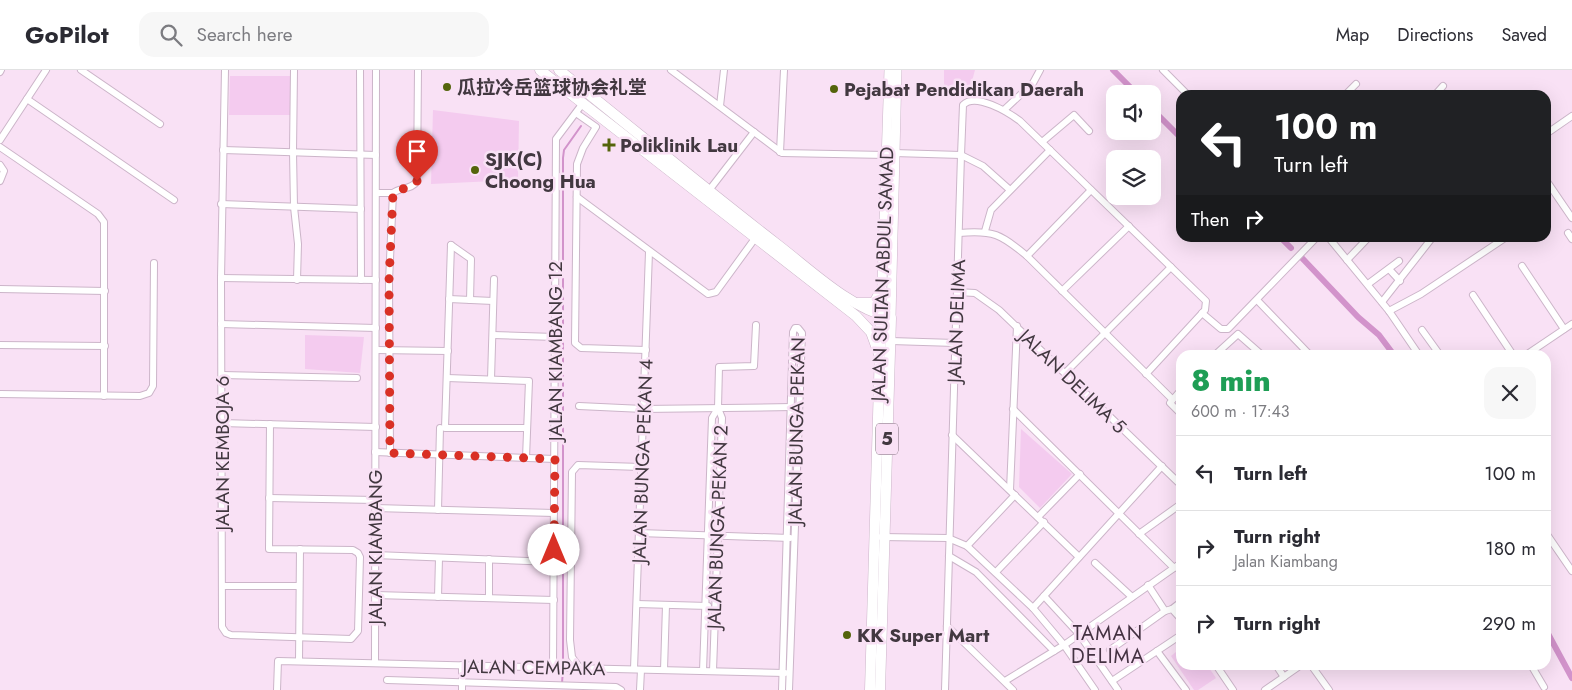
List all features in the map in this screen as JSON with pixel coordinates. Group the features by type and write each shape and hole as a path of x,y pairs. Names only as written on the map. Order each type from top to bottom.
{"highway":[{"path":"540,70 706,195 880,320"},
{"path":"559,70 756,237 856,316 871,332 880,354"},
{"path":"854,303 874,303 879,298 881,290"},
{"path":"856,316 891,323"},
{"name":"JALAN SULTAN ABDUL SAMAD","path":"879,537 880,320"},
{"name":"JALAN SULTAN ABDUL SAMAD","path":"879,537 891,323"},
{"name":"5","path":"870,690 879,537"},
{"name":"5","path":"879,537 880,690"}],"main road":[{"name":"JALAN SULTAN ABDUL SAMAD","path":"889,70 891,323"},
{"name":"JALAN SULTAN ABDUL SAMAD","path":"880,320 897,70"}],"street":[{"path":"0,140 46,70"},
{"path":"81,70 160,124"},
{"name":"JALAN KEMBOJA 6","path":"225,70 220,278 222,627 226,633 231,635 299,637"},
{"path":"294,70 293,152 294,207 298,244 297,280"},
{"path":"360,70 361,280"},
{"name":"JALAN KIAMBANG","path":"375,663 376,70"},
{"path":"377,193 393,193 398,189 411,187 417,181 418,70"},
{"path":"671,70 780,152 961,155 984,166 1010,190"},
{"path":"720,106 724,70"},
{"path":"780,152 784,70"},
{"path":"1040,70 1033,83 1004,110 1020,121 1206,301 1204,310 1146,374"},
{"path":"1163,70 1183,90"},
{"path":"1350,90 1356,84"},
{"path":"1439,90 1443,86"},
{"path":"27,99 174,200"},
{"name":"JALAN DELIMA","path":"945,690 950,556 948,538 963,105 969,100 986,103 1004,110"},
{"name":"JALAN KIAMBANG 12","path":"553,668 556,139 583,104"},
{"path":"576,113 596,127 583,148 577,164 574,343 581,348 646,350"},
{"path":"1042,142 1074,115 1089,131"},
{"path":"1551,131 1572,117"},
{"path":"706,195 754,132"},
{"path":"0,147 98,214 104,222 104,396"},
{"path":"223,150 376,155"},
{"path":"985,231 991,210 1050,150"},
{"path":"0,165 4,169 1,177"},
{"path":"1551,187 1572,218"},
{"path":"1027,256 1091,190"},
{"name":"JALAN KIAMBANG","path":"390,453 389,281 393,193"},
{"path":"576,196 703,292 712,295 756,237"},
{"path":"222,204 361,210"},
{"path":"1062,292 1128,226"},
{"path":"959,233 985,231 1004,237 1027,256 1172,399"},
{"path":"1204,310 1221,329 1228,329 1312,242"},
{"path":"1332,242 1389,311 1416,350"},
{"path":"1347,260 1364,242"},
{"path":"1382,302 1429,242"},
{"path":"1389,311 1421,294 1499,242"},
{"path":"438,510 439,454 447,378 451,245 471,259 470,300"},
{"name":"JALAN BUNGA PEKAN 4","path":"640,690 637,604 649,252"},
{"path":"1368,284 1399,261"},
{"path":"0,394 140,396 151,390 154,263"},
{"path":"1522,266 1564,329"},
{"path":"1066,373 1171,267"},
{"path":"1389,269 1400,281"},
{"path":"220,278 376,280"},
{"path":"492,379 494,279"},
{"path":"0,289 104,291"},
{"name":"JALAN DELIMA 5","path":"957,292 974,293 981,296 1016,326 1176,478"},
{"path":"1473,296 1510,350"},
{"path":"449,299 493,301"},
{"path":"1257,300 1305,350"},
{"path":"221,324 376,328"},
{"path":"1533,350 1572,324"},
{"path":"718,408 720,366 754,366 756,325"},
{"path":"1010,490 1016,326"},
{"name":"JALAN BUNGA PEKAN","path":"782,690 782,673 791,538 802,333 798,328 795,328 793,332 790,407 791,538 790,690"},
{"path":"1422,330 1436,350"},
{"path":"493,334 556,337"},
{"path":"1221,350 1236,334 1242,336 1257,350"},
{"path":"891,341 955,343"},
{"path":"0,345 105,346"},
{"path":"376,350 448,351"},
{"path":"222,375 356,378"},
{"path":"447,378 529,381 526,458"},
{"path":"1176,395 1170,404 1176,409"},
{"path":"579,406 643,409 798,407"},
{"name":"JALAN BUNGA PEKAN 2","path":"704,671 712,418 718,408"},
{"name":"JALAN BUNGA PEKAN 2","path":"713,671 722,418 718,408"},
{"path":"1005,681 1064,645 1174,568 1013,409"},
{"path":"222,423 376,427"},
{"path":"270,424 269,549 353,550 358,553 360,558 358,631 351,639 299,637"},
{"path":"443,428 527,428"},
{"path":"952,434 1079,557"},
{"path":"376,452 555,459"},
{"path":"580,668 572,658 570,640 572,472 578,465 641,467"},
{"path":"1032,608 1162,466"},
{"path":"1038,517 1080,474"},
{"path":"967,546 1015,496"},
{"path":"269,498 375,500"},
{"path":"375,508 554,513"},
{"path":"1140,534 1176,508"},
{"path":"996,572 1044,522"},
{"path":"639,533 791,538"},
{"path":"879,537 948,538 967,546 1032,608 1064,645 1095,690"},
{"path":"1551,540 1572,571"},
{"path":"299,661 300,549"},
{"path":"375,556 554,562"},
{"path":"950,556 976,572 1054,651"},
{"path":"438,597 439,558"},
{"path":"488,598 489,559"},
{"path":"1096,563 1132,597"},
{"path":"1148,585 1168,610 1176,616"},
{"path":"222,586 299,586"},
{"path":"375,595 554,600"},
{"path":"1044,596 1078,634 1118,690"},
{"path":"637,604 715,606"},
{"path":"664,670 666,605"},
{"path":"1110,650 1176,605"},
{"path":"947,626 1013,690"},
{"path":"1112,681 1176,638"},
{"path":"1157,651 1186,690"},
{"name":"JALAN CEMPAKA","path":"277,690 278,661 790,674"},
{"path":"462,665 462,690"},
{"path":"1219,670 1233,690"},
{"path":"1279,670 1284,677"},
{"path":"1265,690 1294,670"},
{"path":"1314,670 1329,690"},
{"path":"1534,670 1544,687"},
{"path":"387,680 541,687 557,685 616,687 620,690"}],"shaded area":[{"path":"944,70 975,70 968,96 944,94"},
{"path":"230,76 290,76 290,115 229,115"},
{"path":"433,110 519,121 518,180 431,184"},
{"path":"305,335 364,337 360,373 305,369"},
{"path":"1021,429 1072,474 1040,508 1019,487"},
{"path":"1176,652 1176,663 1171,656"},
{"path":"1180,670 1210,670 1216,678 1198,690 1194,690"}],"waterway":[{"path":"1113,70 1128,85"},
{"path":"1161,118 1176,133"},
{"path":"563,665 563,158 564,150 581,126"},
{"path":"1285,242 1291,248"},
{"path":"1302,258 1358,317 1379,335 1390,350"},
{"path":"1551,639 1572,678"},
{"path":"562,683 563,670"}],"place":[{"name":"瓜拉冷岳篮球协会礼堂","path":"447,87"},
{"name":"Pejabat Pendidikan Daerah","path":"834,89"},
{"name":"Poliklinik Lau","path":"609,145"},
{"name":"SJK(C) Choong Hua","path":"475,170"},
{"name":"KK Super Mart","path":"847,635"}],"district":[{"name":"TAMAN DELIMA","path":"1108,644"}],"route":[{"path":"417,181 411,187 398,189 393,193 389,281 390,453 555,459 554,550"}]}
